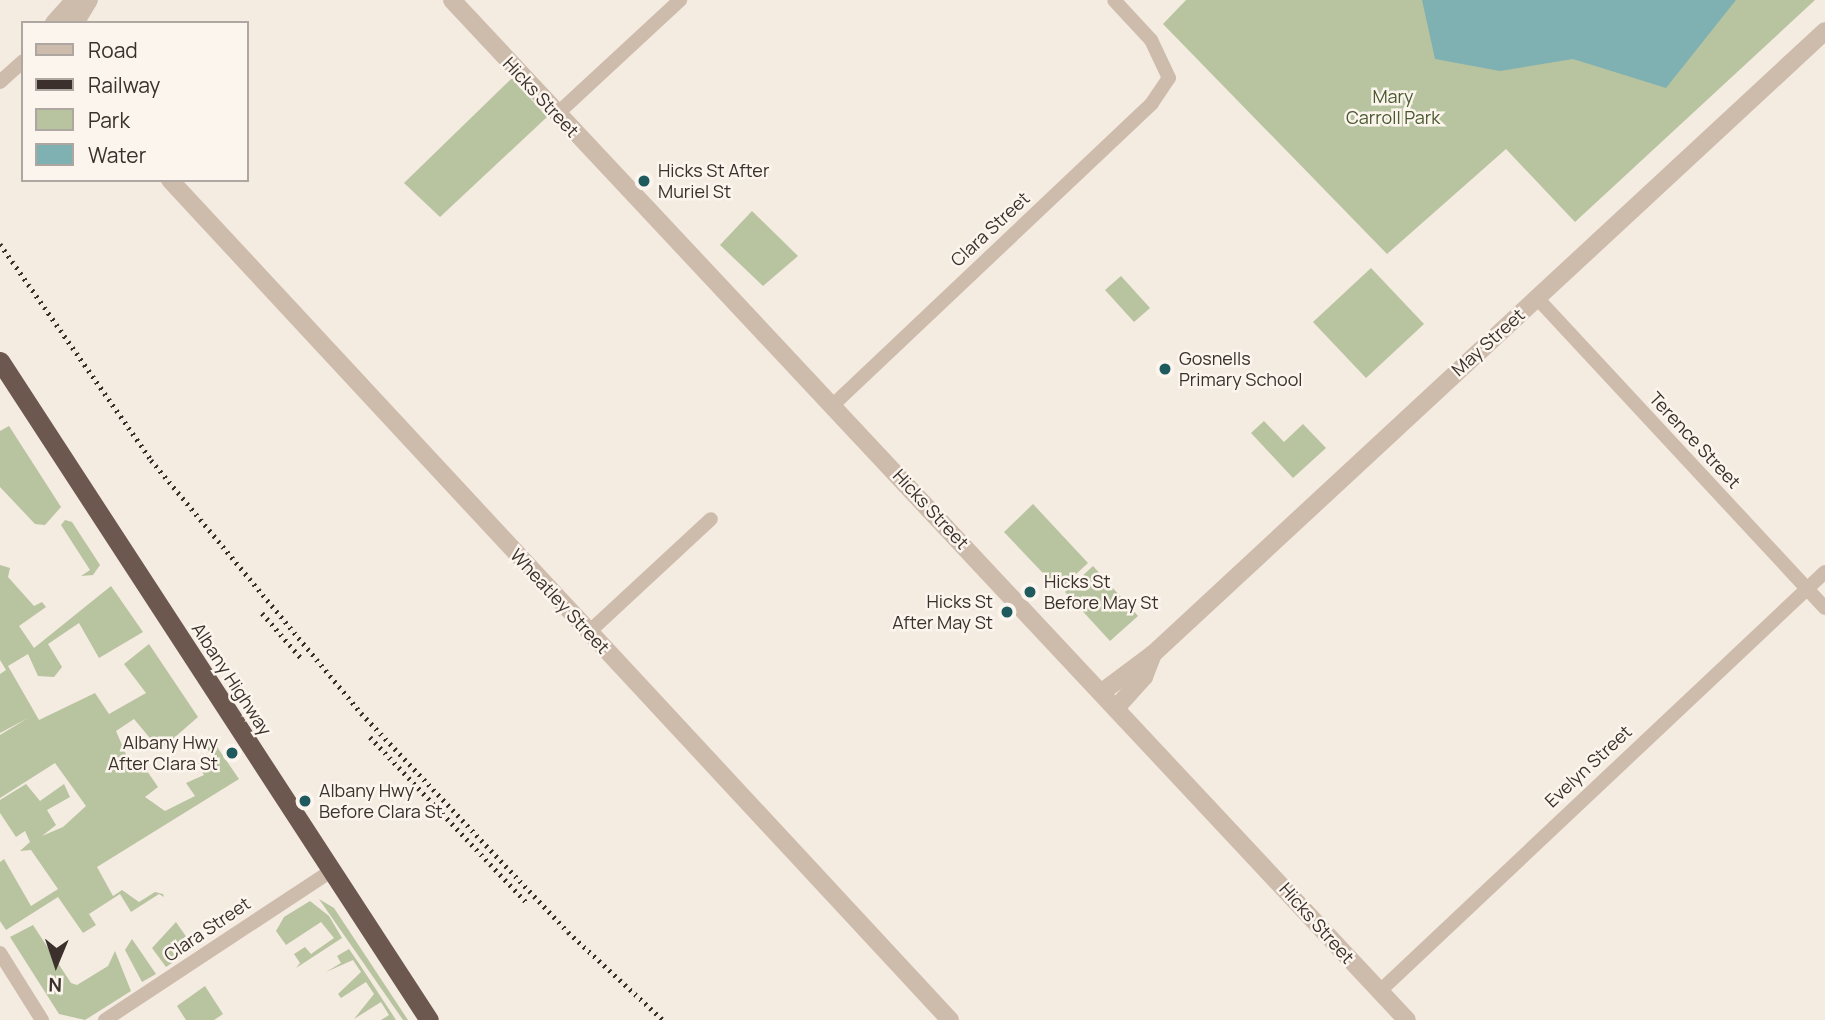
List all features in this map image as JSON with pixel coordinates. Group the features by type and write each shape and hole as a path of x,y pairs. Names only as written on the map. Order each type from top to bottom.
{"highway":[{"name":"Albany Highway","path":"0,361 429,1020"}],"street":[{"path":"56,21 75,0"},
{"path":"76,21 89,0"},
{"name":"Hicks Street","path":"452,0 1407,1020"},
{"path":"557,114 680,0"},
{"name":"Clara Street","path":"833,405 1152,103 1169,78 1151,40 1114,0"},
{"name":"May Street","path":"1102,692 1153,654 1825,31"},
{"path":"0,82 21,63"},
{"name":"Wheatley Street","path":"172,182 950,1020"},
{"name":"Terence Street","path":"1537,298 1825,608"},
{"path":"589,632 711,519"},
{"name":"Evelyn Street","path":"1380,991 1825,572"},
{"name":"May Street","path":"1116,708 1144,677 1153,654"},
{"name":"Clara Street","path":"105,1020 331,871"},
{"path":"0,953 43,1020"}],"green space":[{"name":"Mary Carroll Park","path":"1186,0 1815,0 1575,222 1506,149 1387,254 1163,24"},
{"path":"512,78 547,117 440,217 404,183"},
{"path":"752,211 798,256 763,286 720,245"},
{"path":"1371,268 1424,324 1366,378 1313,322"},
{"path":"1121,276 1150,308 1134,322 1105,290"},
{"path":"1264,421 1284,442 1303,424 1326,448 1293,478 1251,433"},
{"path":"9,426 61,507 45,525 35,524 0,487 0,431"},
{"path":"1033,504 1088,563 1059,590 1004,532"},
{"path":"65,520 72,522 100,565 93,575 81,576 90,570 61,525"},
{"path":"0,565 10,568 8,577 34,606 42,602 46,607 19,626 34,648 111,586 143,632 99,658 79,623 48,644 62,667 54,677 38,676 28,654 8,666 39,720 95,693 109,714 146,693 124,664 149,644 198,717 160,750 134,719 116,731 131,766 145,768 158,787 145,797 165,811 195,796 186,783 204,775 198,764 210,754 206,745 213,741 239,779 97,867 113,896 122,890 139,902 155,892 163,894 164,897 159,894 131,912 120,894 89,914 96,925 83,933 58,897 6,930 0,921 0,862 4,859 31,906 58,889 31,850 20,851 30,842 25,831 16,837 0,813 0,800 26,784 40,801 64,784 70,797 47,810 56,825 42,836 63,827 86,806 55,763 0,798 0,735 28,718 0,733 0,674 6,670 0,660"},
{"path":"1093,566 1138,616 1110,641 1065,592"},
{"path":"319,899 334,908 408,1020 403,1020"},
{"path":"310,901 329,916 342,938 296,968 300,963 294,954 305,947 311,954 334,938 321,922 286,945 276,931 284,917"},
{"path":"176,922 194,948 166,967 152,948"},
{"path":"33,925 71,983 77,985 108,966 115,951 131,991 85,1020 59,1014 10,937"},
{"path":"132,939 156,974 142,982 125,950"},
{"path":"349,949 396,1020 381,1020 389,1015 381,1002 354,1019 374,994 366,982 341,998 338,994 361,972 353,960 326,972 341,963 337,956"},
{"path":"205,986 223,1014 214,1020 186,1020 177,1006"}],"water":[{"path":"1422,0 1736,0 1666,88 1573,59 1500,71 1435,59"}],"railway":[{"path":"0,244 151,460 361,713 568,932 663,1020"},
{"path":"262,613 301,658"},
{"path":"370,737 526,902"}],"place":[{"name":"Hicks St After Muriel St","path":"644,181"},
{"name":"Gosnells Primary School","path":"1165,369"},
{"name":"Hicks St Before May St","path":"1030,592"},
{"name":"Hicks St After May St","path":"1007,612"},
{"name":"Albany Hwy After Clara St","path":"232,753"},
{"name":"Albany Hwy Before Clara St","path":"305,801"}]}
